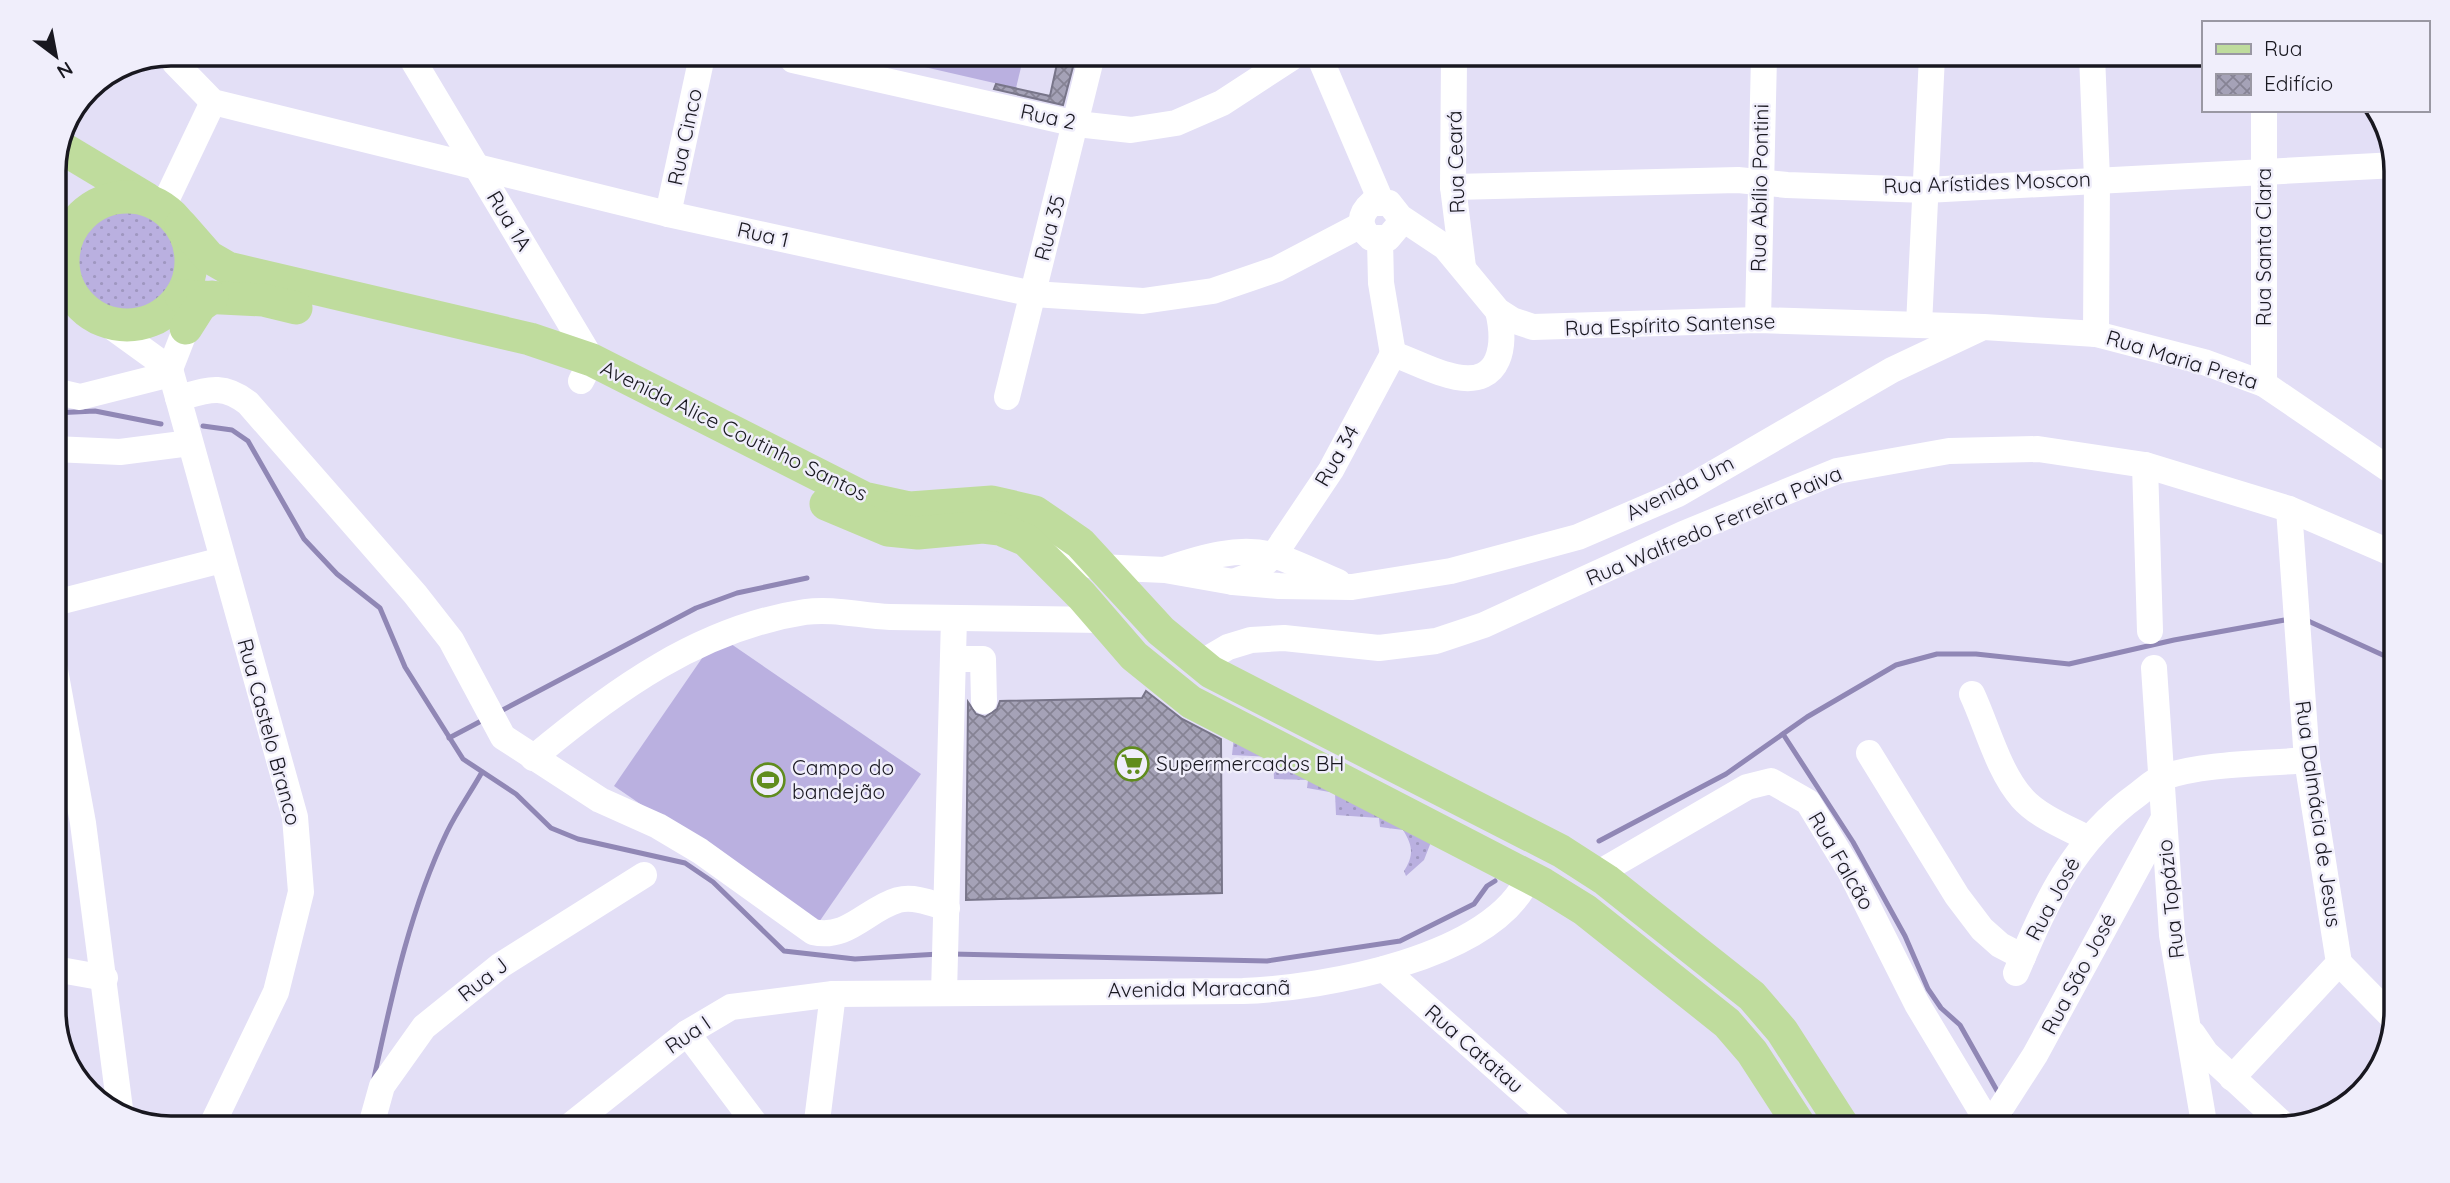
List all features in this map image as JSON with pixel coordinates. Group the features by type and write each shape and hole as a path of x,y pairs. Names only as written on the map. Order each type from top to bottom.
{"main road":[{"name":"Avenida Alice Coutinho Santos","path":"69,152 164,210 209,257 228,268 530,339 873,526 918,533 983,527 1000,529 1026,540 1152,673 1211,715 1529,876 1585,910 1727,1023 1752,1052 1794,1116"},
{"path":"67,234 82,215 101,202 124,197 164,210 191,248 188,306 154,320 130,326 105,322 81,307 67,286"},
{"name":"Avenida Alice Coutinho Santos","path":"188,306 262,300 528,362 586,371 863,498 910,508 992,502 1021,507 1059,526 1105,568 1161,631 1199,664 1229,683 1561,851 1597,874 1752,996 1782,1031 1837,1116"}],"street":[{"path":"164,210 213,102 178,66"},
{"name":"Rua 1A","path":"416,66 477,166 586,371"},
{"name":"Rua Cinco","path":"668,214 700,66"},
{"name":"Rua 2","path":"820,66 1077,124 1131,130 1177,123 1222,103 1278,66"},
{"name":"Rua 35","path":"1007,397 1089,66"},
{"path":"1324,66 1390,209 1395,233 1371,232"},
{"name":"Rua Ceará","path":"1454,66 1453,187 1463,267"},
{"name":"Rua Abílio Pontini","path":"1758,320 1763,66"},
{"path":"1919,325 1932,66"},
{"path":"2092,66 2097,179 2096,334"},
{"name":"Rua 1","path":"213,102 668,214 1033,294 1143,301 1213,291 1277,270 1371,232"},
{"name":"Rua Santa Clara","path":"2264,112 2264,384"},
{"name":"Rua Arístides Moscon","path":"1453,187 1759,181 1926,190 2383,166"},
{"path":"1390,209 1365,208 1394,354 1454,377 1480,376 1493,366 1503,352 1503,333 1498,311"},
{"name":"Rua Espírito Santense","path":"1390,209 1445,247 1498,311 1512,320 1551,329 1758,320 1984,327"},
{"path":"173,380 188,306"},
{"path":"105,322 173,380"},
{"name":"Rua Maria Preta","path":"1984,327 2096,334 2204,362 2264,384 2383,465"},
{"name":"Avenida Um","path":"1026,540 1067,559 1105,568 1165,570 1233,582 1352,587 1451,571 1578,537 1678,494 1892,370 1984,327"},
{"name":"Rua 34","path":"1233,582 1260,569 1274,555 1331,470 1394,354"},
{"path":"67,394 80,397 173,380 232,391 248,403 422,603 451,640 494,721 513,746 600,800 659,826 700,851 813,932 828,935 843,931 899,900 915,899 947,908"},
{"name":"Rua Castelo Branco","path":"173,380 295,817 301,892 276,992 216,1116"},
{"path":"67,450 120,452 190,443"},
{"name":"Rua Walfredo Ferreira Paiva","path":"1199,664 1228,647 1251,640 1284,638 1379,648 1436,641 1484,625 1683,534 1837,471 1949,451 2038,449 2145,465 2289,509 2383,550"},
{"path":"2145,465 2150,631"},
{"name":"Rua Dalmácia de Jesus","path":"2289,509 2295,627 2307,760 2339,963"},
{"name":"Avenida Um","path":"1165,570 1202,557 1232,553 1274,555 1352,587"},
{"path":"67,600 222,561"},
{"path":"533,758 583,716 633,681 728,631 823,610 871,616 1102,620"},
{"path":"944,982 943,938 947,908 954,618"},
{"path":"953,659 983,659 984,701"},
{"name":"Rua Topázio","path":"2154,668 2172,935 2203,1116"},
{"path":"1972,694 2009,779 2021,798 2035,810 2087,838"},
{"path":"67,738 83,822 106,978 119,1102"},
{"name":"Rua José","path":"1869,753 1957,896 1982,929 2019,965 2066,868 2087,838 2126,803 2161,778"},
{"path":"2161,778 2194,771 2307,760"},
{"name":"Rua Falcão","path":"1597,874 1747,787 1770,781 1791,790 1808,802 1850,871 1917,1004 1984,1116"},
{"name":"Rua São José","path":"1998,1116 2035,1055 2163,820"},
{"name":"Rua J","path":"374,1116 382,1086 424,1027 501,965 644,875"},
{"name":"Avenida Maracanã","path":"833,994 944,982 1277,990 1344,980 1384,969 1447,945 1511,906 1529,876"},
{"path":"2232,1078 2339,963 2384,1009"},
{"name":"Rua Catatau","path":"1384,969 1550,1116"},
{"path":"67,971 106,978"},
{"path":"818,1116 833,994"},
{"name":"Rua I","path":"582,1116 687,1033 731,1007 833,994"},
{"path":"2190,1029 2206,1053 2275,1116"},
{"path":"687,1033 749,1116"}],"shaded area":[{"path":"920,66 1021,66 1016,88"},
{"path":"124,205 145,209 164,221 176,240 180,261 176,282 164,301 145,313 124,317 103,313 84,301 72,282 68,261 72,240 84,221 103,209"},
{"name":"Campo do bandejão","path":"718,635 921,774 817,925 614,786"},
{"path":"1234,736 1428,837 1431,842 1424,860 1406,876 1404,871 1411,850 1403,830 1380,827 1379,818 1336,815 1335,793 1307,788 1308,780 1274,779 1273,757 1232,755"}],"building":[{"path":"1056,66 1073,66 1063,105 994,89 996,84 1050,96"},
{"path":"1146,691 1182,719 1221,739 1222,893 966,900 968,702 976,714 985,717 997,709 1000,701 1142,698"}],"waterway":[{"path":"67,412 95,411 161,424"},
{"path":"203,426 232,430 248,441 304,539 337,574 380,608 405,667 463,759 516,794 551,828 578,839 685,863 713,882 784,951 855,959 939,954"},
{"path":"497,713 696,608 737,593 807,578"},
{"path":"1599,841 1726,774 1807,717 1896,665 1937,654 1976,654 2069,664 2174,640 2290,619"},
{"path":"2306,620 2384,655"},
{"path":"449,738 485,719"},
{"path":"1783,734 1853,842 1905,936 1928,989 1941,1008 1960,1025 2000,1096"},
{"path":"374,1078 412,922 447,832 482,772"},
{"path":"952,954 1267,961 1400,941 1474,904 1487,886 1495,881"},
{"path":"2008,1111 2011,1116"}],"place":[{"name":"Supermercados BH","path":"1132,764"},
{"name":"Campo do bandejão","path":"768,780"}]}
